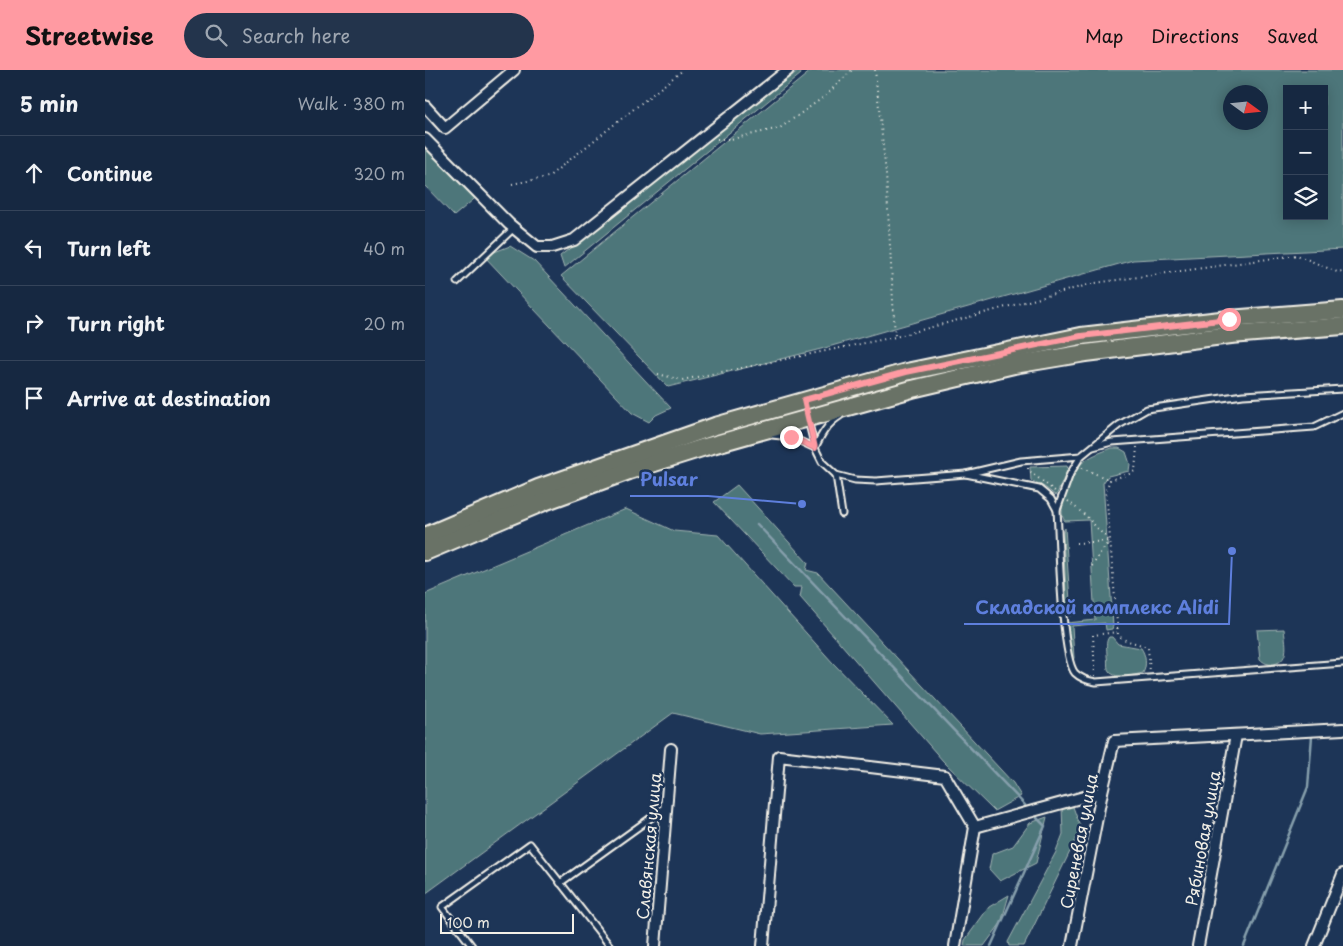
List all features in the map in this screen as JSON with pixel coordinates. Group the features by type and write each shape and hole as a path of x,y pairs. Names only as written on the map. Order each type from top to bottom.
{"main road":[{"path":"425,536 538,488 715,426 906,372 1081,336 1229,319 1343,310"},
{"path":"425,552 553,499 629,471 705,447 891,394 1014,365 1085,353 1231,335 1343,326"},
{"path":"804,400 808,418"}],"street":[{"path":"425,106 445,128 514,70"},
{"path":"425,139 514,228 537,247 552,247 573,240 788,70"},
{"path":"1236,735 1343,729"},
{"name":"Сиреневая улица","path":"1072,946 1102,792 1114,741 1236,735"},
{"name":"Рябиновая улица","path":"1198,946 1236,735"},
{"name":"Славянская улица","path":"655,946 671,749"},
{"path":"763,946 779,756 945,776 975,827 955,946"},
{"path":"975,827 1102,792"},
{"path":"1314,946 1343,874"}],"lane":[{"path":"457,282 514,228"},
{"path":"1343,389 1243,395 1147,409 1119,425 1081,456 1061,496 1057,510 1064,628 1069,660 1075,673 1087,680 1096,682 1343,663"},
{"path":"815,448 822,433 834,420 850,411 891,394"},
{"path":"1091,448 1112,442 1314,428 1343,413"},
{"path":"808,418 815,448 822,462 836,475 855,480 876,481 967,474 1021,461 1081,456"},
{"path":"705,447 765,435 777,435 791,437 815,448"},
{"path":"967,474 1039,488 1051,500 1057,510"},
{"path":"836,475 842,514"},
{"path":"560,883 666,807"},
{"path":"472,946 441,907 530,844 610,946"}],"path":[{"path":"512,184 548,177 683,70"},
{"path":"711,132 715,139 731,139 780,128 824,97 852,70"},
{"path":"875,70 886,174 895,337"},
{"path":"658,374 683,380 895,337 1095,283 1297,255 1337,272 1343,271"},
{"path":"1075,465 1110,480 1129,474 1135,471 1138,440"},
{"path":"1110,480 1106,490 1117,635 1122,640 1142,644 1148,648 1151,678"},
{"path":"1076,542 1109,541"},
{"path":"1092,566 1109,541"},
{"path":"1096,682 1093,635 1117,632"}],"green space":[{"path":"799,70 801,74 564,268 560,256"},
{"path":"812,70 1343,70 1343,249 1133,260 821,349 668,387 561,276"},
{"path":"425,142 480,194 454,216 425,186"},
{"path":"510,246 534,261 671,408 656,415 649,422 632,413 484,256"},
{"path":"1112,448 1119,448 1126,452 1130,464 1129,471 1108,476 1103,483 1113,626 1112,629 1106,630 1105,623 1072,626 1073,660 1067,623 1095,620 1089,520 1065,521 1062,516 1062,509 1066,492 1081,464 1092,456"},
{"path":"1067,466 1068,469 1056,496 1041,485 1031,481 1030,467"},
{"path":"737,485 808,563 806,570 818,573 1013,783 1021,796 994,811 943,761 800,597 802,587 794,587 714,502"},
{"path":"626,509 674,531 718,535 833,663 893,725 760,734 673,713 425,894 425,594"},
{"path":"1065,528 1071,616 1067,615 1063,532"},
{"path":"1284,629 1286,650 1283,659 1274,664 1265,663 1260,659 1257,630"},
{"path":"1109,637 1112,637 1118,644 1141,648 1145,660 1143,673 1119,676 1111,673 1108,669 1107,641"},
{"path":"1072,804 1081,829 1024,946 1009,946 1008,942 1056,852 1063,834 1062,807"},
{"path":"1047,817 1036,863 1000,881 989,869 992,854 1013,846 1030,823"},
{"path":"1009,895 1001,923 984,946 964,946 965,940 989,907"}],"waterway":[{"path":"757,524 1025,805"},
{"path":"1244,946 1308,787 1312,736"},
{"path":"991,946 1045,826 1037,818"}],"place":[{"name":"Pulsar","path":"802,504"},
{"name":"Складской комплекс Alidi","path":"1232,551"}],"route":[{"path":"791,437 815,448 804,400 906,372 1081,336 1229,319"}]}
